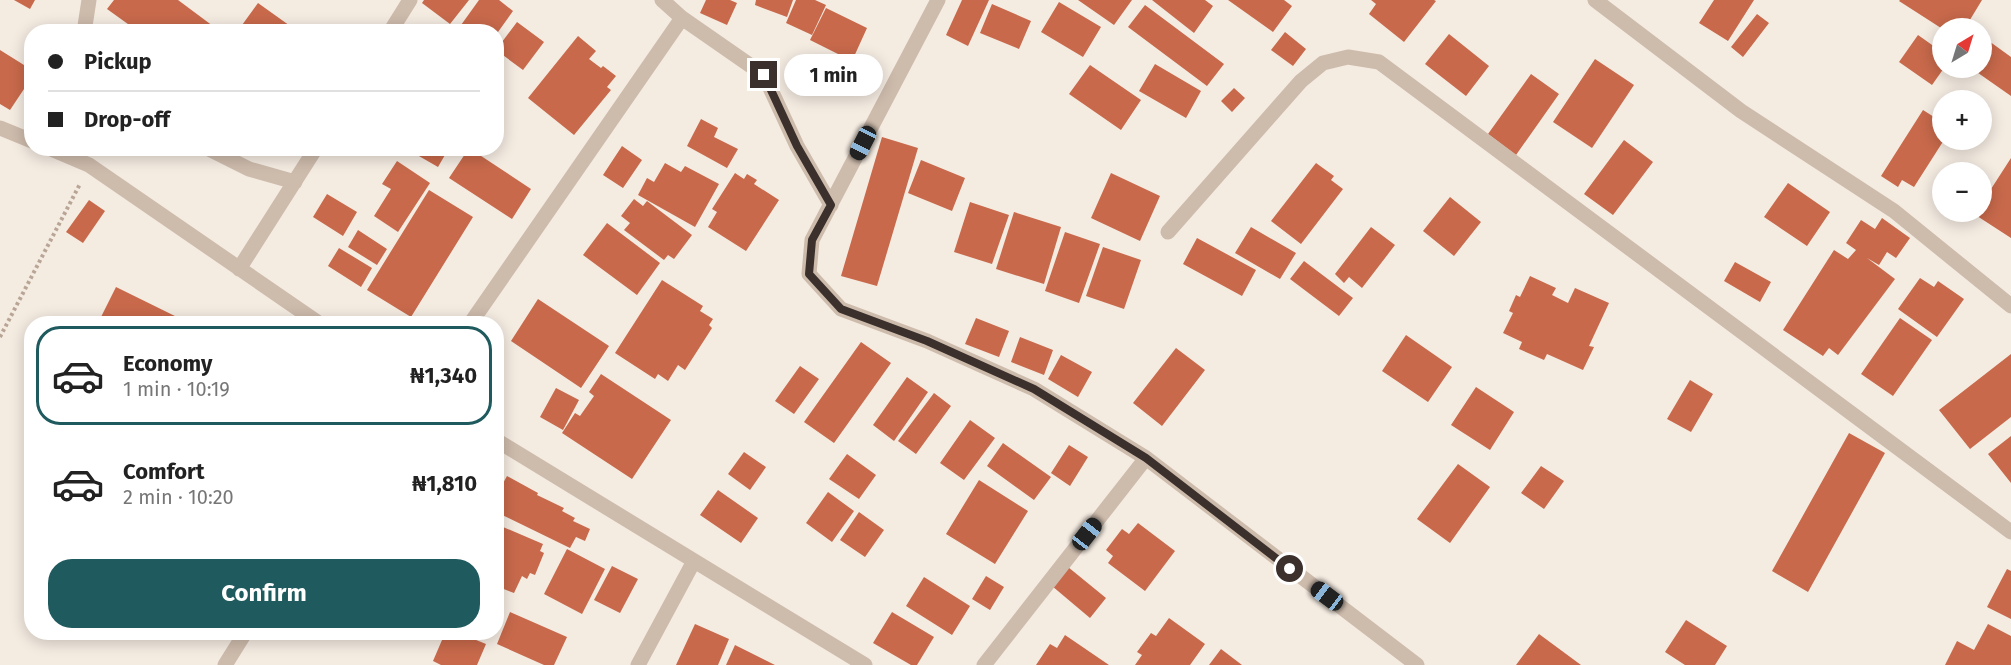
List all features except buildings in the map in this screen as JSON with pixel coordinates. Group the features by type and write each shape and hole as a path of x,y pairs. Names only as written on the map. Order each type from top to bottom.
{"street":[{"path":"85,24 89,0"},
{"path":"395,24 410,0"},
{"path":"662,0 682,18 764,75 797,146 831,205"},
{"path":"938,0 812,240 809,274 841,309 927,341 1034,389 1146,458 1417,665"},
{"path":"1595,0 1742,111 1894,212 2011,306"},
{"path":"476,316 682,18"},
{"path":"1168,232 1301,81 1323,63 1348,57 1379,62 2011,532"},
{"path":"0,128 24,138"},
{"path":"68,156 89,165 308,316"},
{"path":"223,156 249,169 295,182"},
{"path":"239,269 311,156"},
{"path":"504,445 865,665"},
{"path":"984,665 1146,458"},
{"path":"638,665 694,561"},
{"path":"225,665 241,640"}],"path":[{"path":"0,337 89,165"}],"route":[{"path":"764,75 797,146 831,205 812,240 809,274 841,309 927,341 1034,389 1146,458 1290,569"}]}
